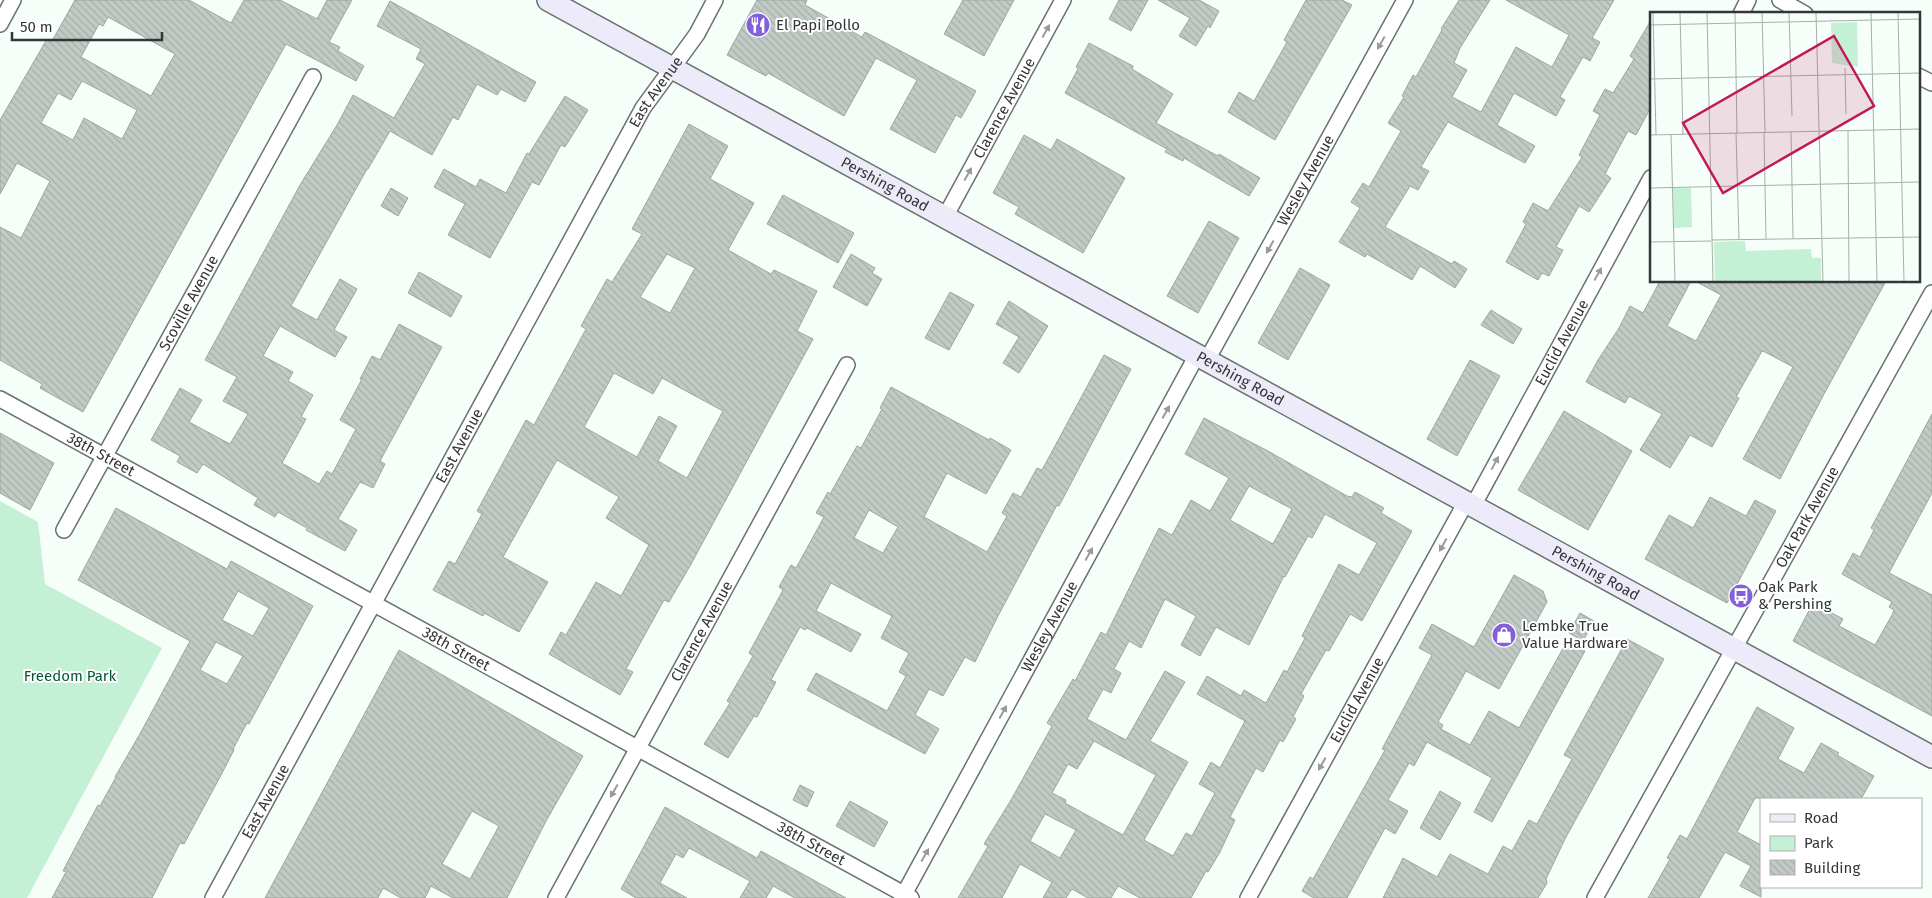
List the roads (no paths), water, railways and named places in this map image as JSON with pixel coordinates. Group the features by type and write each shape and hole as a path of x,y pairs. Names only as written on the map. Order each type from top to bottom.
{"main road":[{"name":"Pershing Road","path":"548,0 1932,757"}],"street":[{"path":"0,24 13,0"},
{"name":"East Avenue","path":"213,898 643,108 697,34 715,0"},
{"name":"Clarence Avenue","path":"945,217 1062,0"},
{"name":"Wesley Avenue","path":"906,897 1202,358 1405,0"},
{"path":"1742,12 1748,0"},
{"path":"1780,0 1801,12"},
{"name":"Scoville Avenue","path":"64,530 312,77"},
{"path":"1920,77 1932,84"},
{"name":"Euclid Avenue","path":"1248,898 1650,180"},
{"name":"Oak Park Avenue","path":"1595,898 1932,293"},
{"name":"Clarence Avenue","path":"556,898 847,365"},
{"name":"38th Street","path":"0,399 906,897"}],"place":[{"name":"El Papi Pollo","path":"758,25"},
{"name":"Oak Park & Pershing","path":"1741,596"},
{"name":"Lembke True Value Hardware","path":"1504,635"}],"park label":[{"name":"Freedom Park","path":"70,676"}]}
